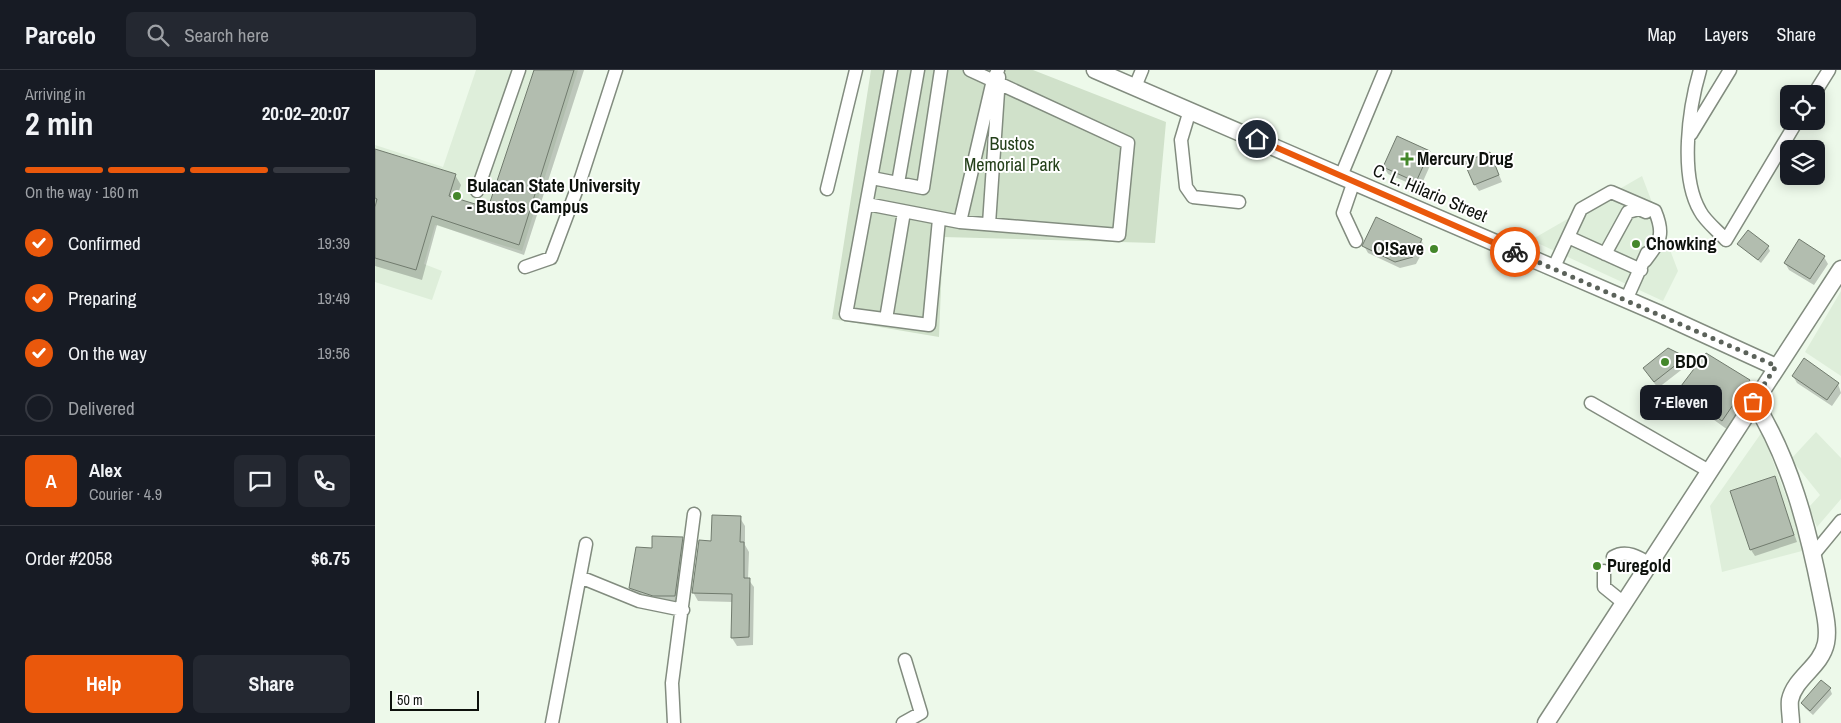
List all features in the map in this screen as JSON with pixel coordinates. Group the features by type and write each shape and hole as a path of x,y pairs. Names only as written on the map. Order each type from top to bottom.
{"main road":[{"name":"C. L. Hilario Street","path":"1097,70 1776,366"},
{"path":"1546,723 1625,604 1776,366 1841,269"},
{"path":"1753,402 1779,449 1813,555 1825,617 1827,640 1823,655 1795,688 1790,701 1791,723"}],"street":[{"path":"477,191 519,70"},
{"path":"525,267 551,258 581,178 616,70"},
{"path":"827,190 856,70"},
{"path":"891,70 846,314 929,325 939,219"},
{"path":"898,183 918,70"},
{"path":"871,178 923,188 941,70"},
{"path":"867,204 960,222 1119,235 1128,143 997,76 970,70"},
{"path":"1135,87 1141,70"},
{"path":"1356,240 1343,213 1347,179 1385,70"},
{"path":"1700,70 1687,140 1691,182 1699,211 1726,240 1792,130"},
{"path":"1687,140 1730,70"},
{"path":"1820,85 1829,70"},
{"path":"960,222 997,76"},
{"path":"989,224 997,76"},
{"path":"1190,110 1181,140 1186,187 1193,197 1239,202"},
{"path":"1553,269 1581,208 1611,192 1655,211 1661,234 1656,246 1643,265"},
{"path":"1605,254 1624,216 1633,209 1639,209 1650,217 1655,232 1643,265 1626,300"},
{"path":"886,319 904,212"},
{"path":"1568,237 1605,254 1643,265"},
{"path":"1591,403 1709,471"},
{"path":"674,723 672,683 694,514"},
{"path":"1813,555 1841,521"},
{"path":"552,723 587,544"},
{"path":"1613,557 1618,554 1633,554 1650,564"},
{"path":"1604,571 1604,587 1625,604"},
{"path":"580,577 639,601 683,610"},
{"path":"903,723 921,713 905,660"}],"shaded area":[{"name":"Bulacan State University - Bustos Campus","path":"476,70 578,70 522,251 435,225 424,264 442,271 432,300 375,282 375,145 443,167"},
{"path":"1642,176 1678,271 1663,301 1531,240"},
{"path":"1841,291 1841,376 1805,352"},
{"path":"1762,432 1806,550 1722,572 1710,506"},
{"path":"1816,432 1841,458 1841,499 1817,527 1809,507 1820,495 1791,459"}],"green space":[{"name":"Bustos Memorial Park","path":"871,70 1033,70 1166,122 1155,243 943,237 939,337 832,319"}],"building":[{"path":"534,70 574,70 519,245 432,216 416,270 375,258 375,207 377,199 375,198 375,149 456,174 449,196 488,208"},
{"name":"Mercury Drug","path":"1397,136 1430,151 1416,182 1383,167"},
{"path":"1490,152 1499,175 1474,185 1464,162"},
{"path":"1376,217 1422,239 1413,257 1395,262 1362,246"},
{"path":"1748,230 1769,246 1758,260 1737,244"},
{"path":"1799,239 1825,256 1810,279 1784,263"},
{"name":"BDO","path":"1668,348 1686,357 1654,382 1643,368"},
{"path":"1706,353 1750,380 1722,421 1678,390"},
{"path":"1804,358 1839,383 1827,400 1792,376"},
{"path":"1775,476 1794,535 1750,550 1730,491"},
{"path":"712,515 741,516 740,542 744,542 744,578 750,578 749,637 731,638 732,594 692,593 699,540 711,541"},
{"path":"652,536 683,537 675,596 653,596 629,588 636,547 652,548"},
{"path":"1821,680 1831,688 1810,711 1801,703"}],"way so far":[{"path":"1515,252 1776,366 1753,402"}],"place":[{"name":"Mercury Drug","path":"1407,159"},
{"name":"Bulacan State University - Bustos Campus","path":"457,196"},
{"name":"Chowking","path":"1636,244"},
{"name":"O!Save","path":"1434,249"},
{"name":"BDO","path":"1665,362"},
{"name":"7-Eleven","path":"1753,402"},
{"name":"Puregold","path":"1597,566"}],"route":[{"path":"1257,139 1515,252"}]}
